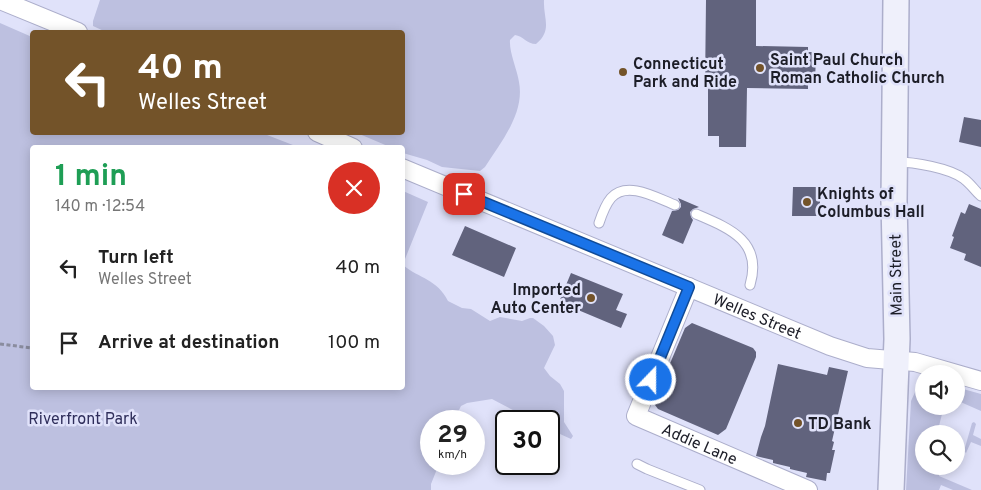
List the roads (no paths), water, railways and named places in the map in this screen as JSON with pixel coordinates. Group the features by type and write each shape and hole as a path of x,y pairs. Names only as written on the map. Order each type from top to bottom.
{"main road":[{"name":"Main Street","path":"891,490 896,359 894,162 896,0"}],"street":[{"path":"0,0 73,30"},
{"path":"324,135 346,145"},
{"name":"Welles Street","path":"405,169 857,356 896,359 925,364 981,381"},
{"name":"Addie Lane","path":"689,287 636,416 801,489"}],"lane":[{"path":"894,162 920,163 957,175 963,178 981,196"},
{"path":"599,223 608,202 616,193 621,191 638,191 675,205"},
{"path":"696,214 732,230 744,242 751,255 752,271 750,285"},
{"path":"637,464 700,490"}],"place":[{"name":"Saint Paul Church Roman Catholic Church","path":"760,68"},
{"name":"Connecticut Park and Ride","path":"623,72"},
{"name":"Knights of Columbus Hall","path":"807,202"},
{"name":"Imported Auto Center","path":"591,298"},
{"name":"TD Bank","path":"798,423"}],"park label":[{"name":"Riverfront Park","path":"83,418"}]}
